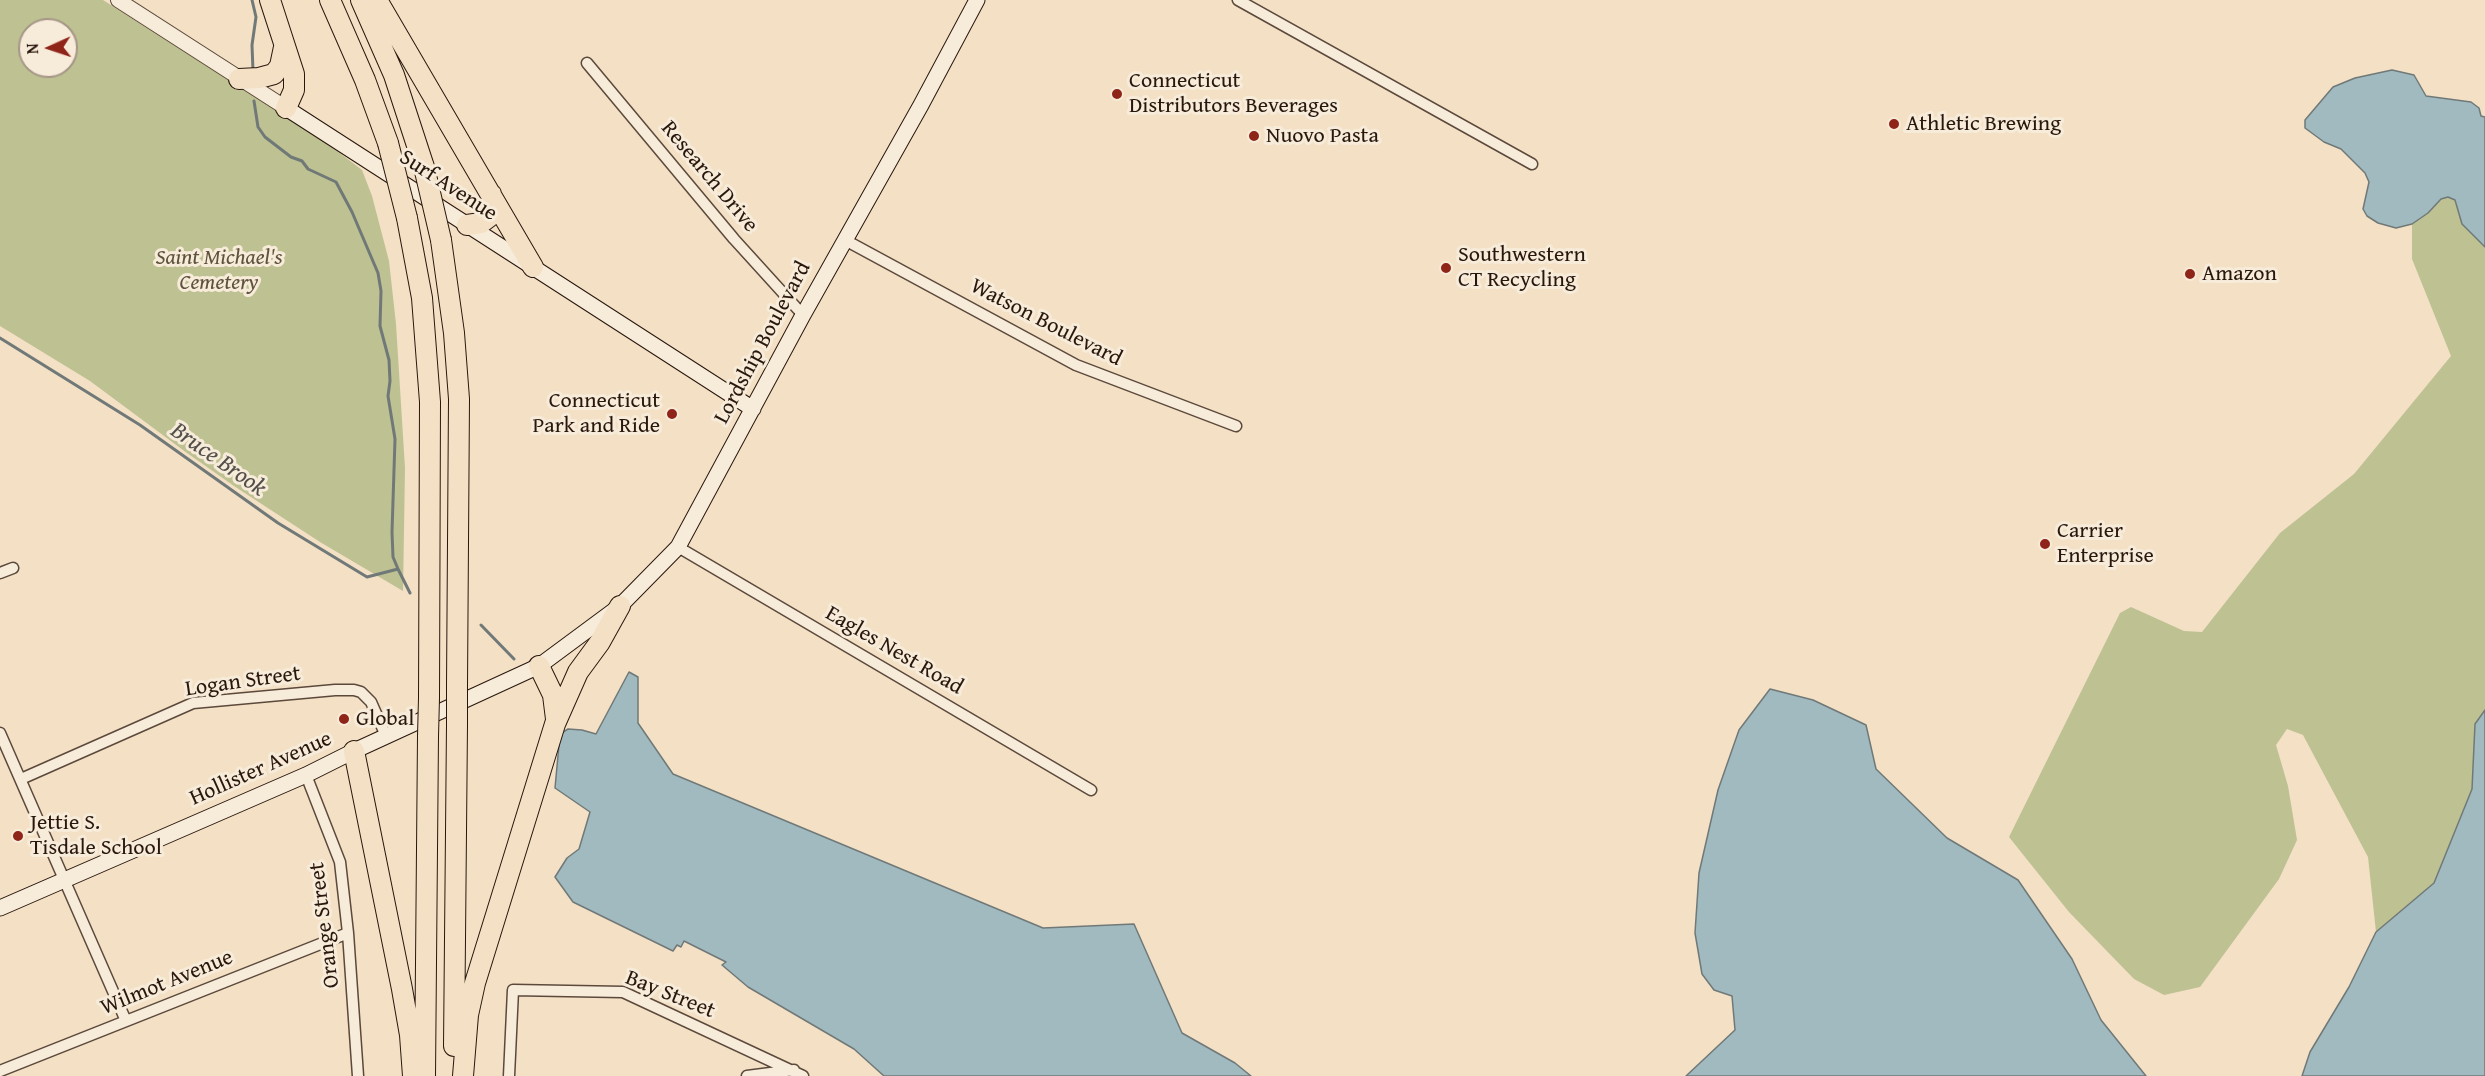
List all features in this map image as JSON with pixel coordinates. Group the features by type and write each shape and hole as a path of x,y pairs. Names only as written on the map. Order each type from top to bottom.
{"highway":[{"path":"270,0 294,81 292,96 286,108"},
{"path":"330,0 365,80 388,143 407,218 422,298 430,402 425,1076"},
{"path":"361,0 393,75 424,167 441,240 453,321 459,399 453,1076"},
{"path":"377,0 533,267"},
{"path":"239,79 259,78 273,74 280,66 284,44"},
{"path":"467,225 481,223 494,210 490,192"},
{"path":"463,1076 466,1030 475,983 555,724 578,672 600,642 620,606"},
{"path":"539,666 555,700 555,724"},
{"path":"354,751 406,1011 413,1076"}],"main road":[{"name":"Lordship Boulevard","path":"539,666 620,606 678,547 803,315 921,105 976,0"},
{"name":"Surf Avenue","path":"286,108 753,409"},
{"name":"Hollister Avenue","path":"0,908 306,776 354,751 539,666"}],"street":[{"name":"Surf Avenue","path":"118,0 286,108"},
{"path":"1238,0 1533,164"},
{"name":"Research Drive","path":"587,63 734,239 803,315"},
{"name":"Watson Boulevard","path":"845,240 1076,364 1236,426"},
{"name":"Eagles Nest Road","path":"678,547 1091,790"},
{"path":"0,573 13,567"},
{"name":"Logan Street","path":"21,779 193,704 354,690 361,692 371,702 386,736"},
{"path":"0,733 126,1020"},
{"name":"Orange Street","path":"306,776 340,862 348,933 358,1076"},
{"name":"Wilmot Avenue","path":"0,1071 348,933"},
{"name":"Bay Street","path":"509,1076 513,990 623,992 799,1073"},
{"path":"747,1076 799,1073"}],"green space":[{"name":"Saint Michael's Cemetery","path":"0,0 103,0 324,141 362,170 372,196 389,261 396,324 405,468 403,591 320,542 234,486 90,381 0,326"},
{"path":"2448,197 2455,200 2462,224 2485,247 2485,710 2475,724 2472,788 2434,883 2376,932 2368,857 2303,735 2287,729 2276,745 2288,786 2297,840 2279,879 2200,987 2164,995 2134,979 2069,912 2009,837 2120,613 2131,607 2184,631 2202,632 2280,533 2354,474 2451,356 2412,259 2412,224 2428,213 2441,199"}],"water":[{"path":"2392,70 2414,75 2426,96 2471,102 2479,108 2481,116 2485,117 2485,247 2462,224 2455,200 2448,197 2441,199 2428,213 2412,224 2396,228 2378,223 2367,216 2363,209 2369,182 2365,173 2341,149 2324,142 2305,128 2305,120 2333,87 2355,78"},
{"path":"629,672 638,677 638,723 673,774 1043,928 1134,924 1182,1033 1235,1063 1251,1076 884,1076 854,1049 748,987 722,965 726,962 684,941 681,947 677,945 673,951 573,902 555,877 567,858 579,849 590,812 555,788 560,734 568,729 596,734"},
{"path":"1770,689 1813,700 1866,725 1876,769 1947,838 2018,880 2072,959 2101,1020 2146,1076 1686,1076 1735,1030 1732,996 1714,990 1702,974 1695,933 1699,873 1718,790 1739,730"},
{"path":"2485,710 2485,1076 2302,1076 2310,1052 2349,987 2376,932 2434,883 2472,789 2475,724"}],"waterway":[{"path":"252,0 256,17 252,45 253,71"},
{"path":"254,101 258,127 265,137 291,157 302,161 308,169 336,182 352,212 378,273 381,291 380,326 389,360 388,396 395,439 392,532 393,557 398,569"},
{"name":"Bruce Brook","path":"0,338 140,425 278,523 367,577 398,569 410,593"},
{"name":"Bruce Brook","path":"481,625 514,659"}],"place":[{"name":"Connecticut Distributors Beverages","path":"1117,94"},
{"name":"Athletic Brewing","path":"1894,124"},
{"name":"Nuovo Pasta","path":"1254,136"},
{"name":"Southwestern CT Recycling","path":"1446,268"},
{"name":"Amazon","path":"2190,274"},
{"name":"Connecticut Park and Ride","path":"672,414"},
{"name":"Carrier Enterprise","path":"2045,544"},
{"name":"Global","path":"344,719"},
{"name":"Jettie S. Tisdale School","path":"18,836"}]}
